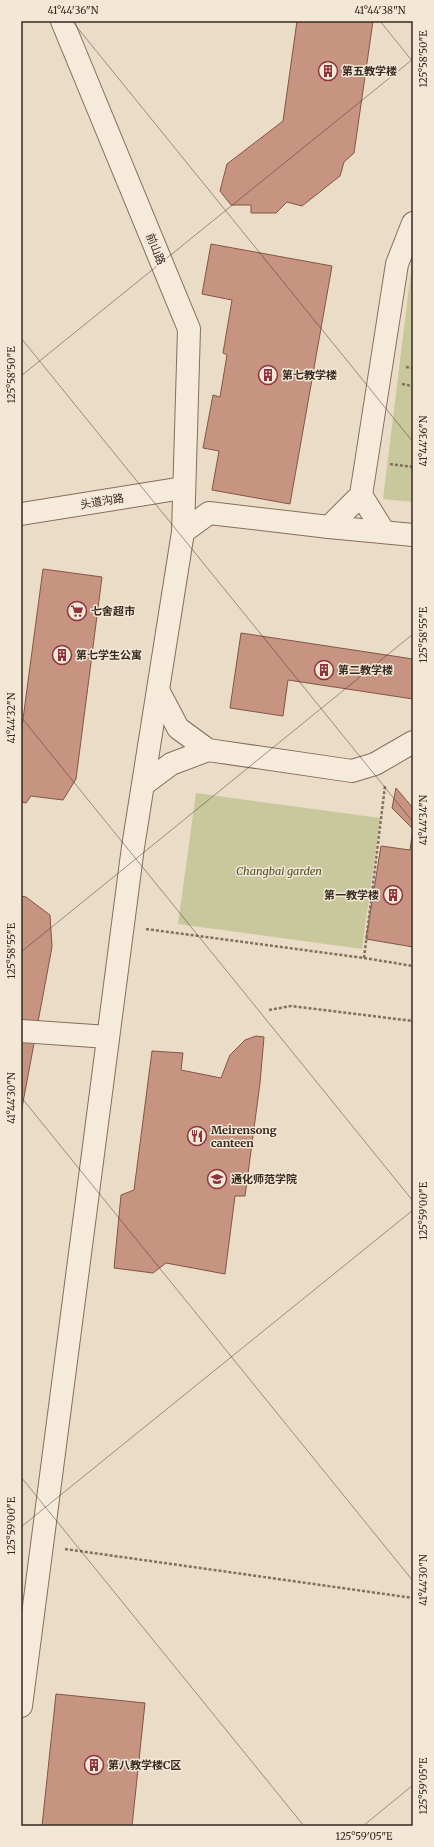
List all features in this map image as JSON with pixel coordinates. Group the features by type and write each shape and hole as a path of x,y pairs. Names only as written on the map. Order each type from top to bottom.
{"street":[{"name":"前山路","path":"21,1706 123,926 143,785 183,532 183,488 189,329 62,21"},
{"path":"329,527 361,495 397,264 409,242 413,223"},
{"name":"头道沟路","path":"21,514 183,488"},
{"path":"361,495 384,532"},
{"path":"183,532 209,513 413,535"},
{"path":"158,690 178,728 208,750 352,771 375,764 413,742"},
{"path":"143,785 171,764 208,750"},
{"path":"21,1031 108,1037"}],"path":[{"path":"387,463 413,467"},
{"path":"364,958 382,807"},
{"path":"123,926 364,958 413,966"},
{"path":"269,1010 292,1006 413,1021"},
{"path":"42,1545 413,1598"}],"green space":[{"path":"413,255 413,502 383,499"},
{"name":"Changbai garden","path":"196,793 380,818 362,949 178,924"}],"building":[{"name":"第五教学楼","path":"297,21 373,21 354,153 344,162 340,176 302,206 287,202 276,213 251,213 251,205 231,205 220,191 227,164 283,121"},
{"name":"第七教学楼","path":"211,244 332,266 290,504 212,490 219,451 203,448 213,395 220,397 227,355 223,353 232,300 202,294"},
{"name":"第七学生公寓","path":"43,569 102,577 76,779 63,800 31,796 26,803 21,802 21,734"},
{"name":"第二教学楼","path":"241,633 413,659 413,699 288,680 283,716 230,708"},
{"path":"396,788 413,808 413,829 392,808"},
{"name":"第一教学楼","path":"413,829 413,947 366,939 381,846 410,850"},
{"path":"21,896 26,897 50,915 52,947 21,1113"},
{"name":"Meirensong canteen","path":"256,1036 264,1037 260,1083 245,1196 235,1196 225,1274 166,1263 153,1273 114,1268 121,1195 134,1190 152,1051 183,1053 181,1070 221,1078 230,1055 245,1040"},
{"name":"第八教学楼C区","path":"56,1694 145,1703 132,1826 42,1826"}],"place":[{"name":"第五教学楼","path":"328,71"},
{"name":"第七教学楼","path":"268,375"},
{"name":"七舍超市","path":"77,611"},
{"name":"第七学生公寓","path":"62,655"},
{"name":"第二教学楼","path":"324,670"},
{"name":"第一教学楼","path":"393,895"},
{"name":"Meirensong canteen","path":"197,1136"},
{"name":"通化师范学院","path":"217,1179"},
{"name":"第八教学楼C区","path":"94,1765"}]}
